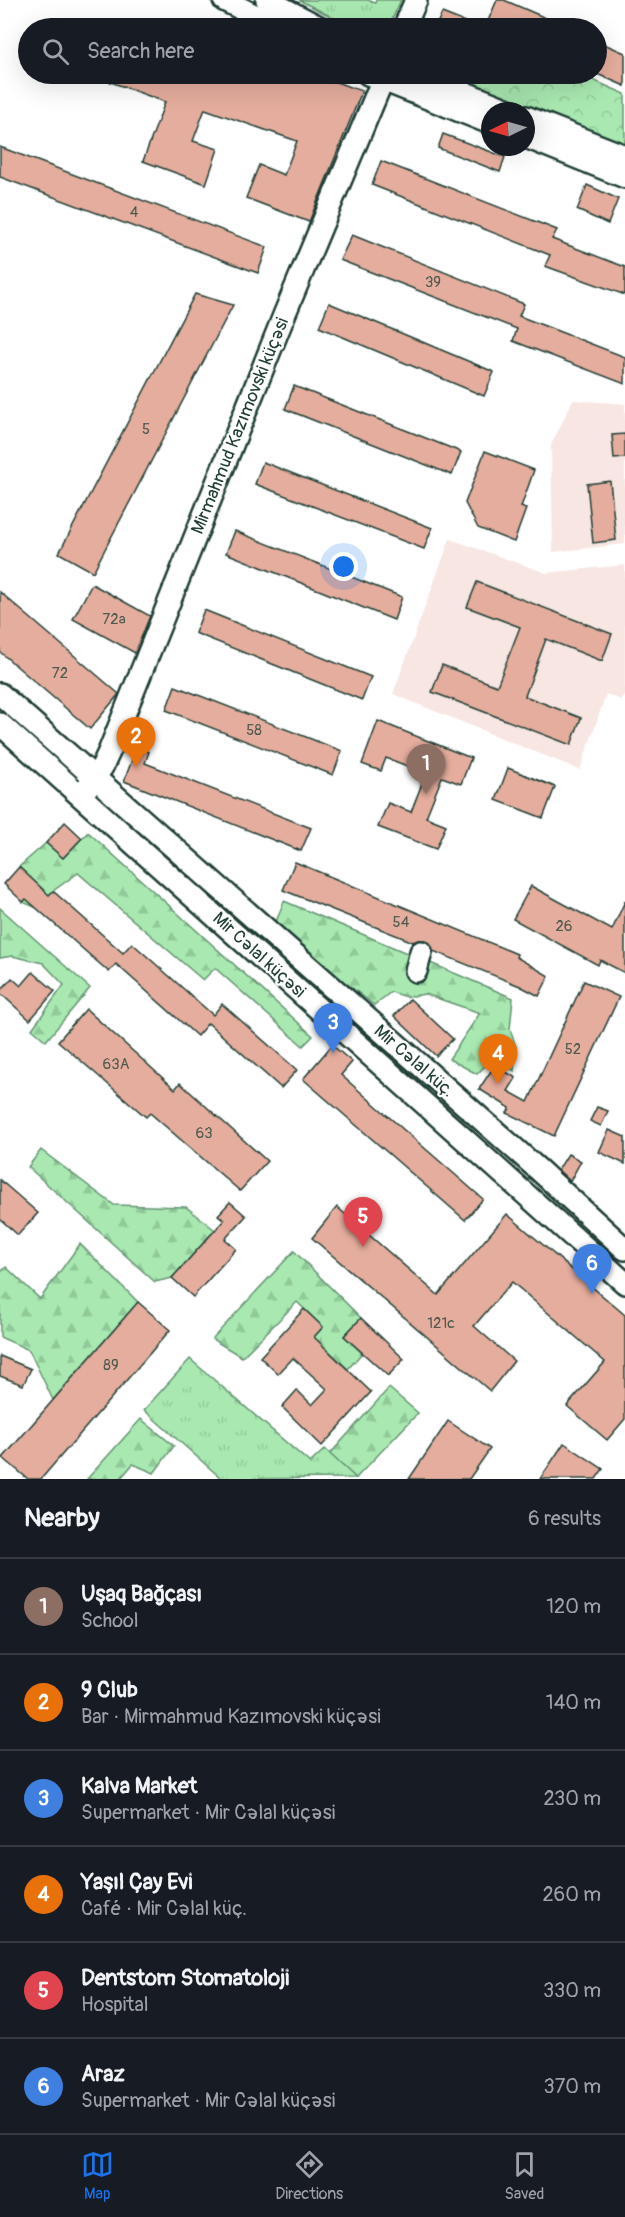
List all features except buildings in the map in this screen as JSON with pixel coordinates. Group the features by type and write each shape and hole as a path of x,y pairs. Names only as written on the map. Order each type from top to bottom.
{"street":[{"path":"224,0 260,18"},
{"path":"267,0 302,18"},
{"path":"408,18 416,0"},
{"name":"Mirmahmud Kazımovski küçəsi","path":"80,795 95,779 109,752 375,84"},
{"path":"397,84 481,119"},
{"path":"443,84 488,102"},
{"path":"535,121 625,156"},
{"path":"535,141 625,177"},
{"path":"0,694 95,779"},
{"name":"Mir Cəlal küçəsi","path":"0,724 625,1283"},
{"name":"Mir Cəlal küç.","path":"95,779 540,1171 625,1250"}],"shaded area":[{"path":"573,400 625,404 625,544 553,552 551,445"},
{"path":"450,539 546,573 625,565 625,693 621,700 606,694 580,770 393,694"}],"green space":[{"path":"299,0 368,0 375,3 376,0 401,0 393,18 334,18"},
{"path":"475,84 602,84 625,94 625,148 535,112 535,102 509,102 474,88"},
{"path":"88,832 313,1036 303,1046 215,968 203,980 78,873 53,891 37,908 23,902 38,885 19,867 46,843 63,858"},
{"path":"284,901 513,998 510,1029 516,1047 514,1071 494,1057 477,1074 449,1059 480,1013 425,994 407,997 391,992 374,1005 274,927"},
{"path":"0,908 90,988 46,1041 32,1029 64,985 43,963 12,956 0,958"},
{"path":"41,1150 114,1205 186,1207 215,1230 172,1278 155,1282 28,1167"},
{"path":"80,1244 138,1302 53,1400 29,1350 0,1337 0,1273 6,1267 40,1299"},
{"path":"294,1251 361,1318 344,1336 362,1353 348,1369 328,1350 320,1358 306,1345 323,1327 297,1302 242,1357 212,1339"},
{"path":"190,1359 310,1463 325,1449 356,1478 222,1479 144,1410"},
{"path":"389,1388 418,1413 356,1478 330,1454"},
{"path":"141,1419 174,1446 154,1473 133,1464 120,1479 87,1479"}],"place":[{"name":"9 Club","path":"136,767"},
{"name":"Uşaq Bağçası","path":"426,794"},
{"name":"Kalva Market","path":"333,1053"},
{"name":"Yaşıl Çay Evi","path":"498,1084"},
{"name":"Dentstom Stomatoloji","path":"363,1247"},
{"name":"Araz","path":"592,1294"}]}
